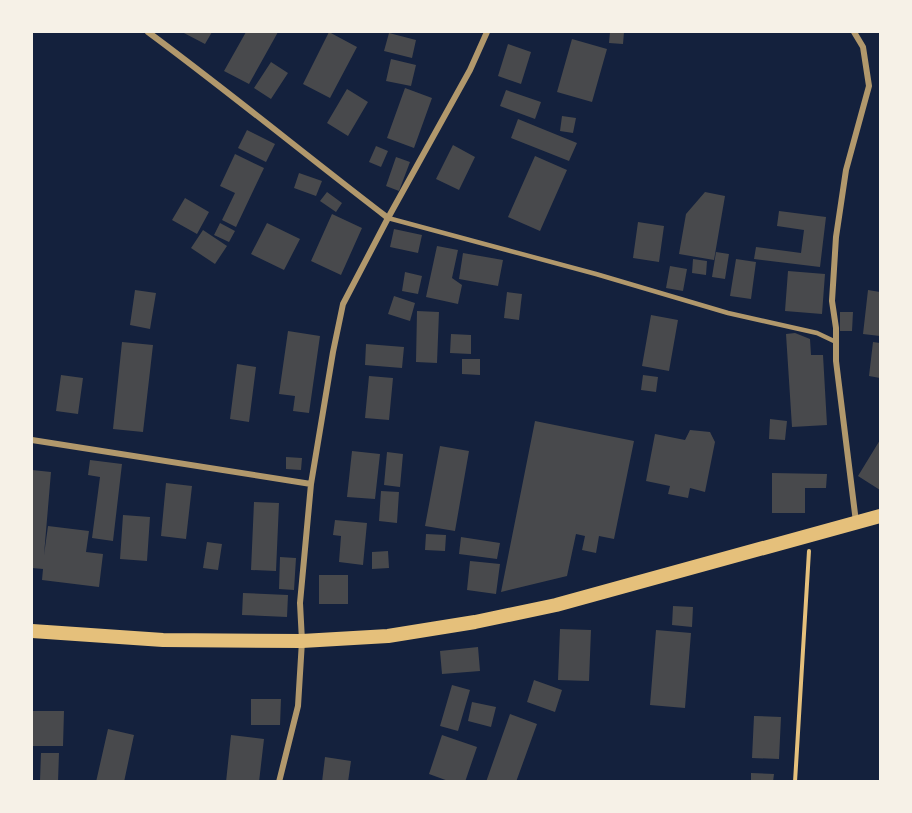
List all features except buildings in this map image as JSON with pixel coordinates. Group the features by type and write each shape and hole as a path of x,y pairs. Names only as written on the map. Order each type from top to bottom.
{"main road":[{"path":"32,631 163,640 302,642 388,636 556,605 880,516"}],"street":[{"path":"148,32 388,218"},
{"path":"279,782 298,706 302,642 300,603 311,484 343,304 470,70 487,32"},
{"path":"854,32 863,47 868,86 846,170 836,237 832,302 836,361 856,522"},
{"path":"32,440 311,484"}],"lane":[{"path":"388,218 596,274 728,313 817,333 836,342"}],"path":[{"path":"795,782 809,535"}]}
